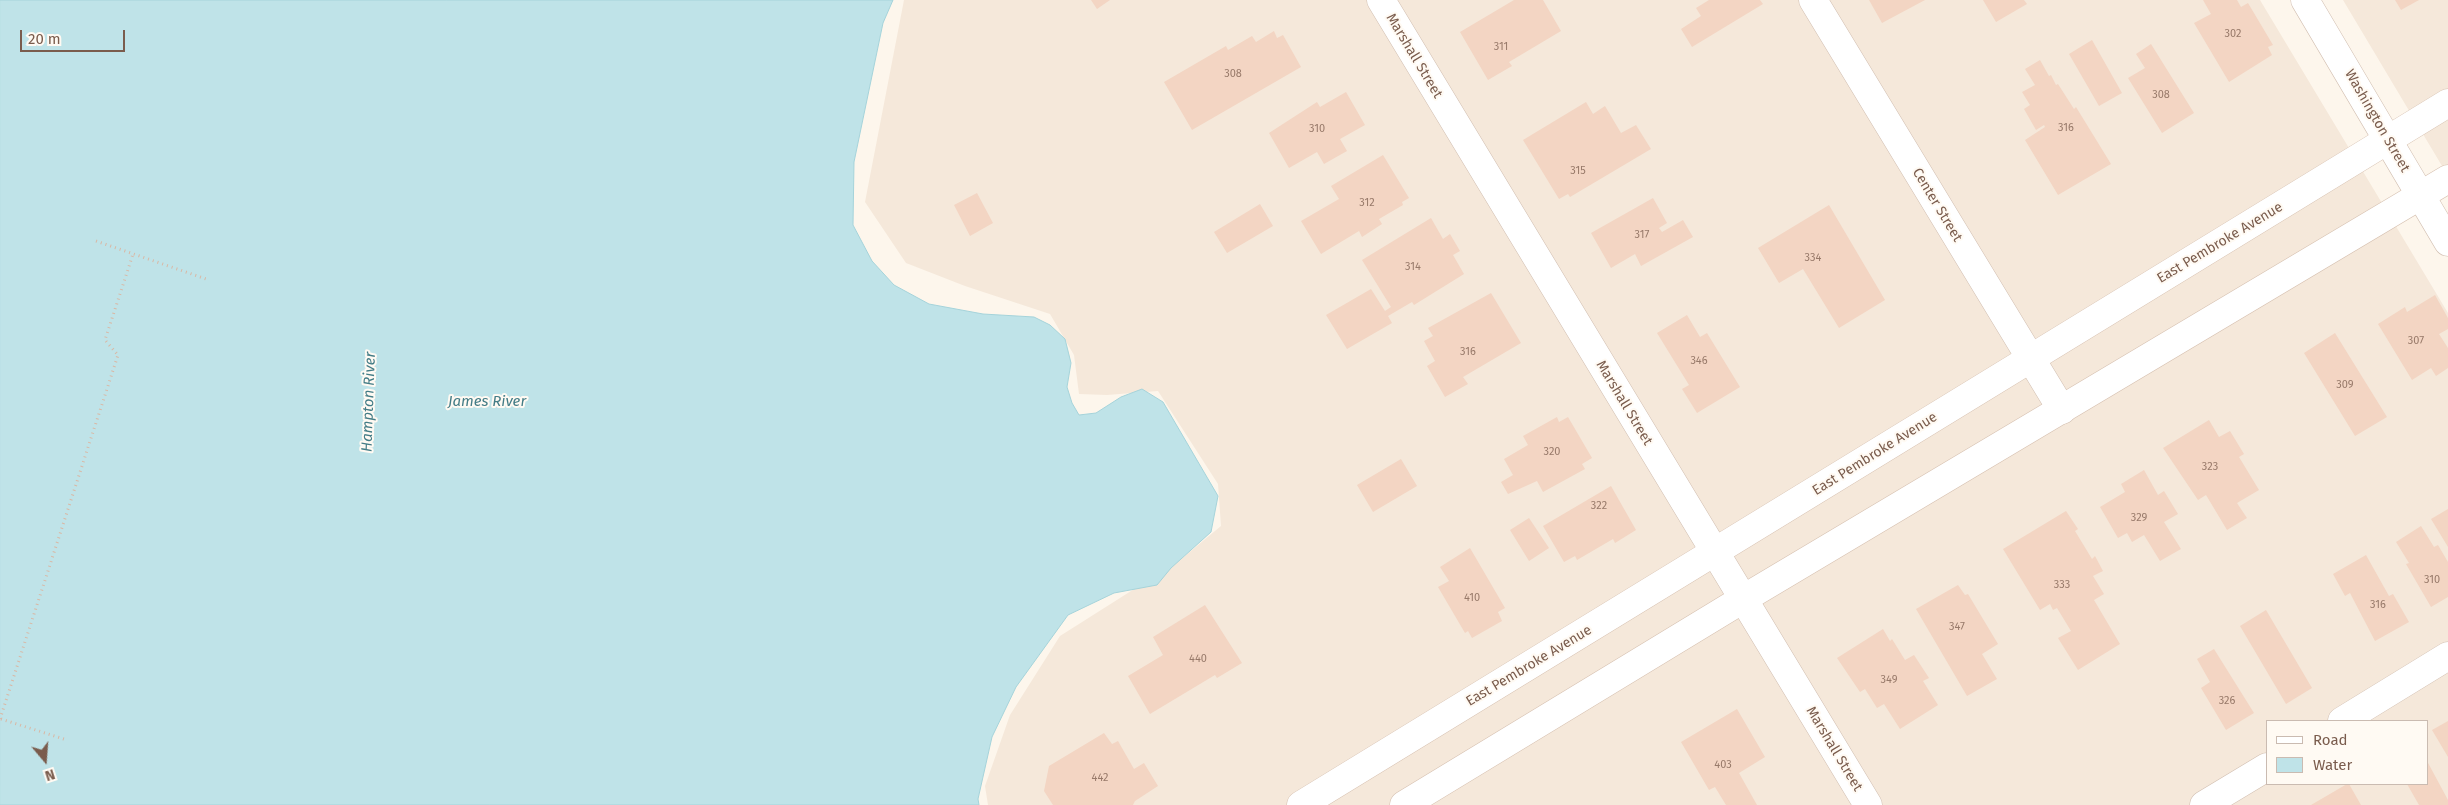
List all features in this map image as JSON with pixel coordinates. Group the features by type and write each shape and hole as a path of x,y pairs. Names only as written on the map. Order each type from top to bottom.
{"main road":[{"name":"Marshall Street","path":"1381,0 1868,805"},
{"name":"Center Street","path":"1813,0 2062,410"},
{"name":"Washington Street","path":"2305,0 2448,242"},
{"name":"East Pembroke Avenue","path":"1301,805 2448,104"},
{"path":"1404,805 1743,599 2448,179"},
{"path":"2344,720 2448,656"},
{"path":"2204,805 2266,768"}],"path":[{"path":"96,240 209,280"},
{"path":"66,740 0,719 118,355 105,340 133,254"}],"shaded area":[{"path":"904,0 2260,0 2448,313 2448,805 988,805 985,786 1010,715 1060,636 1180,560 1221,526 1218,484 1158,391 1107,395 1079,394 1074,355 1050,314 965,286 906,263 865,202"},
{"path":"2343,0 2448,0 2448,176"}],"water":[{"name":"James River","path":"0,0 893,0 883,23 854,162 853,225 872,261 894,285 929,304 983,314 1034,317 1050,325 1065,339 1071,363 1067,387 1072,403 1079,415 1096,413 1121,397 1142,389 1163,402 1218,496 1211,532 1171,568 1157,585 1114,593 1068,615 1016,687 992,737 978,799 979,805 0,805"}],"building":[{"path":"1091,0 1110,0 1097,9"},
{"path":"1514,0 1543,0 1561,31 1509,62 1512,66 1488,80 1460,32"},
{"path":"1709,0 1760,0 1763,4 1692,47 1681,29 1701,16 1696,8"},
{"path":"1869,0 1925,0 1882,23"},
{"path":"1983,0 2024,0 2027,4 1996,22"},
{"path":"2203,0 2237,0 2241,7 2248,3 2273,45 2268,47 2272,55 2229,82 2194,23 2211,14"},
{"path":"2395,0 2419,0 2401,10"},
{"path":"1274,31 1277,38 1283,35 1301,67 1192,130 1164,82 1226,46 1228,50 1252,36 1256,42"},
{"path":"2092,40 2122,93 2099,106 2069,54"},
{"path":"2151,44 2194,113 2162,133 2128,78 2145,68 2136,54"},
{"path":"2040,60 2049,76 2051,75 2056,85 2058,84 2074,109 2076,107 2111,164 2058,195 2025,140 2045,127 2044,125 2036,130 2024,109 2030,105 2022,92 2035,85 2025,69"},
{"path":"1346,92 1365,125 1340,139 1347,151 1324,164 1317,152 1289,168 1269,133 1317,102 1320,107"},
{"path":"1586,102 1593,114 1605,106 1621,133 1636,125 1651,149 1570,197 1568,194 1559,199 1523,140"},
{"path":"1383,155 1409,198 1402,202 1403,205 1379,219 1382,224 1362,237 1359,231 1321,254 1301,221 1339,199 1331,186"},
{"path":"977,193 993,223 970,236 954,205"},
{"path":"1653,198 1667,223 1659,228 1662,232 1683,220 1693,237 1641,266 1635,254 1611,268 1591,233"},
{"path":"1260,204 1273,226 1227,253 1214,232"},
{"path":"1829,205 1885,300 1839,328 1803,269 1779,283 1758,248"},
{"path":"1431,218 1443,239 1450,234 1460,251 1453,255 1464,274 1414,305 1412,302 1388,316 1392,323 1347,349 1326,315 1371,289 1385,311 1391,307 1362,260"},
{"path":"1491,293 1521,343 1463,377 1468,384 1445,397 1427,366 1435,361 1424,341 1433,336 1428,328"},
{"path":"2435,295 2448,318 2448,329 2439,334 2448,348 2448,368 2436,376 2431,368 2412,380 2378,324 2405,307 2407,312"},
{"path":"1687,315 1700,337 1707,333 1740,387 1697,413 1682,389 1689,385 1657,333"},
{"path":"2335,333 2387,417 2355,436 2304,353"},
{"path":"1557,417 1559,422 1568,417 1592,458 1582,464 1585,469 1543,492 1537,481 1508,494 1501,482 1513,475 1504,459 1528,445 1523,436"},
{"path":"2209,420 2219,437 2230,431 2244,454 2239,457 2259,490 2237,503 2247,518 2227,530 2206,495 2198,500 2163,448"},
{"path":"1401,459 1417,486 1373,512 1357,485"},
{"path":"2144,470 2158,495 2164,491 2178,514 2164,522 2181,549 2160,561 2144,535 2132,542 2127,533 2118,538 2100,507 2125,492 2121,484"},
{"path":"1611,486 1636,530 1615,543 1613,539 1577,560 1575,556 1564,562 1543,526"},
{"path":"2448,509 2448,547 2431,519"},
{"path":"2066,511 2078,529 2075,531 2092,559 2095,556 2103,571 2093,576 2104,594 2094,600 2120,644 2078,670 2058,638 2071,631 2057,608 2053,610 2050,604 2040,610 2003,549"},
{"path":"1529,518 1549,548 1529,561 1510,530"},
{"path":"2421,526 2434,547 2438,545 2448,562 2448,597 2431,607 2406,564 2409,563 2396,542"},
{"path":"1470,548 1505,608 1498,612 1502,621 1472,638 1468,631 1465,633 1438,587 1449,581 1440,567"},
{"path":"2366,555 2389,596 2393,594 2409,622 2375,641 2350,593 2345,596 2333,574"},
{"path":"1958,585 1965,595 1968,594 1998,644 1982,654 1997,679 1967,696 1916,609"},
{"path":"1205,605 1242,663 1217,678 1215,675 1150,714 1128,676 1163,655 1153,637"},
{"path":"2266,610 2312,688 2286,704 2240,626"},
{"path":"1883,629 1890,641 1892,639 1905,660 1914,655 1929,678 1923,681 1938,705 1900,729 1884,704 1877,708 1865,689 1860,692 1837,658"},
{"path":"2214,649 2254,713 2226,730 2201,688 2210,682 2197,659"},
{"path":"1737,709 1765,757 1739,773 1757,805 1726,805 1715,787 1709,790 1681,742"},
{"path":"2448,721 2448,757 2432,730"},
{"path":"1104,733 1112,744 1118,741 1134,769 1144,763 1158,786 1135,801 1133,805 1053,805 1044,791 1049,766"},
{"path":"2428,763 2448,800 2448,805 2419,805 2408,785 2428,785"},
{"path":"2345,785 2350,785 2361,805 2311,805"}],"water label":[{"name":"Hampton River","path":"369,402"}]}
